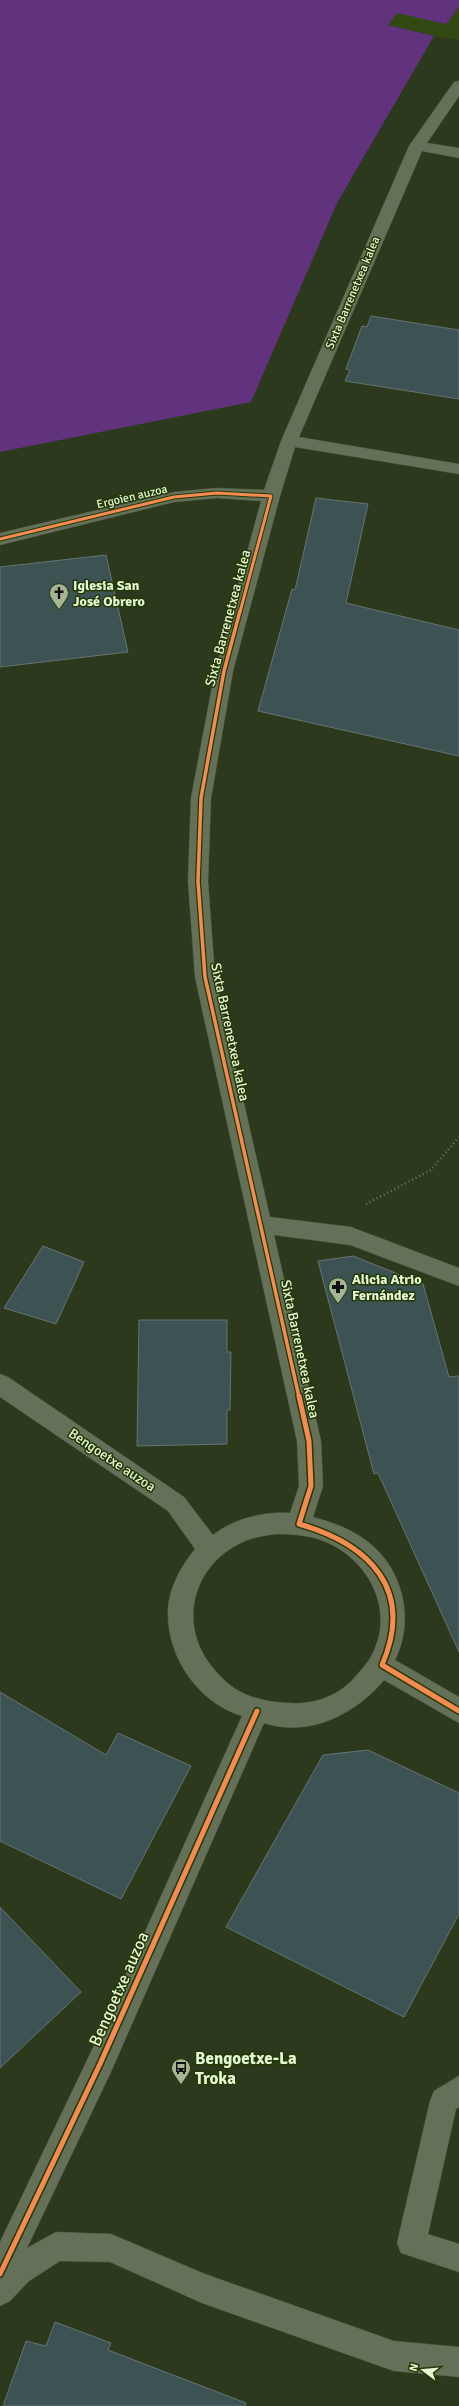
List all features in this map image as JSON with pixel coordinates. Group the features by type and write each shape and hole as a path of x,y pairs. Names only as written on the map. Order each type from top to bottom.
{"street":[{"name":"Sixta Barrenetxea kalea","path":"300,1524 311,1486 309,1442 262,1225 204,977 198,881 201,798 212,729 224,671 271,496 289,441 417,146 459,85"},
{"path":"417,146 459,153"},
{"path":"289,441 459,469"},
{"name":"Ergoien auzoa","path":"0,539 174,496 217,493 271,496"},
{"path":"262,1225 351,1236 459,1277"},
{"name":"Bengoetxe auzoa","path":"0,1384 176,1504 210,1551"},
{"path":"275,1523 300,1524 324,1529 346,1540 366,1556 381,1574 390,1596 394,1620 391,1643 382,1665 365,1686 342,1703 316,1713 286,1716 257,1711 234,1703 214,1689 198,1672 187,1653 181,1631 180,1609 185,1588 195,1568 210,1551 229,1537 251,1528 275,1523"},
{"path":"382,1665 459,1711"},
{"name":"Bengoetxe auzoa","path":"0,2274 100,2064 257,1711"},
{"path":"459,2090 444,2101 411,2243 459,2258"},
{"path":"0,2291 19,2271 56,2246 111,2248 202,2288 394,2356 459,2362"}],"path":[{"path":"312,1232 431,1170 459,1137"}],"shaded area":[{"path":"0,0 459,0 459,7 446,24 397,13 388,25 434,36 337,203 251,402 0,452"},
{"path":"286,0 459,0 459,40 434,36"}],"building":[{"path":"371,316 459,330 459,399 345,381 350,370 346,369 362,326 367,327"},
{"path":"316,498 368,504 346,603 459,630 459,756 258,711 292,589 295,590"},
{"name":"Iglesia San José Obrero","path":"106,555 128,652 0,667 0,567"},
{"path":"43,1246 84,1262 56,1324 4,1308"},
{"path":"353,1256 423,1284 449,1377 459,1376 459,1652 378,1473 374,1474 318,1261"},
{"path":"139,1320 227,1320 227,1352 231,1352 230,1410 227,1410 227,1444 137,1446"},
{"path":"0,1692 106,1755 118,1733 191,1766 121,1899 0,1841"},
{"path":"368,1750 459,1793 459,1914 404,2017 226,1927 323,1755"},
{"path":"0,1907 81,1992 0,2068"},
{"path":"55,2322 111,2343 108,2350 246,2403 245,2406 3,2406 26,2341 46,2346"}],"cycle path":[{"path":"0,539 174,497 217,493 271,496 224,671 212,729 201,798 198,881 205,977 309,1441 311,1486 299,1524 321,1530 340,1539 358,1550 373,1564 384,1580 391,1598 394,1619 391,1642 382,1665 459,1711"},
{"path":"0,2274 100,2064 257,1711"}],"place":[{"name":"Iglesia San José Obrero","path":"59,610"},
{"name":"Alicia Atrio Fernández","path":"338,1304"},
{"name":"Bengoetxe-La Troka","path":"181,2085"}]}
